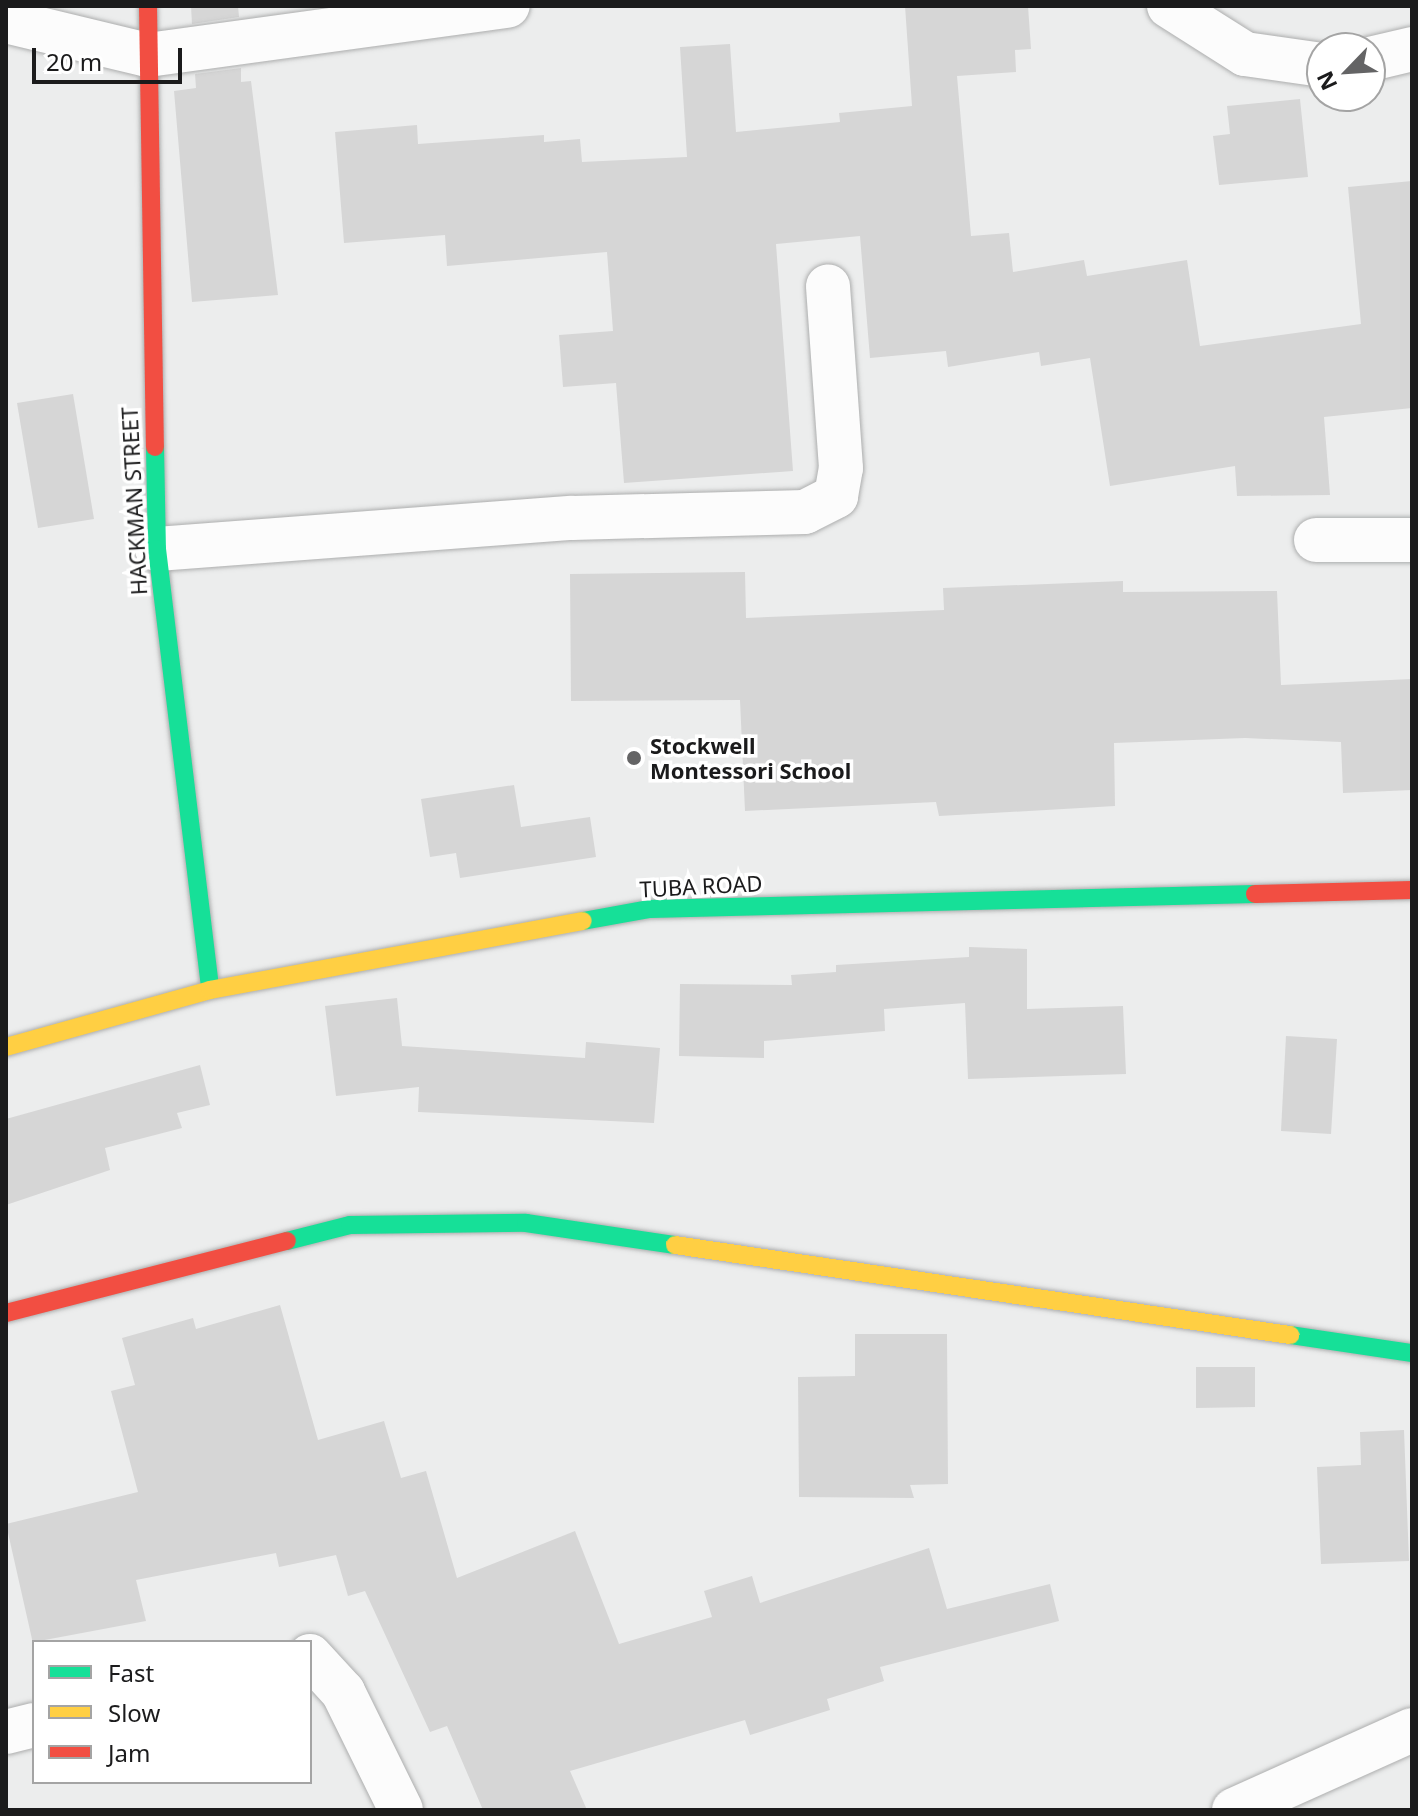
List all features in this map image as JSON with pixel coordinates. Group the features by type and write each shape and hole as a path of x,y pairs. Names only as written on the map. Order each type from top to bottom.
{"street":[{"name":"HACKMAN STREET","path":"148,6 157,549 210,990"},
{"path":"6,21 148,55 508,6"},
{"path":"1169,6 1245,54 1306,63"},
{"path":"1386,55 1412,49"},
{"path":"157,549 572,518 805,512 836,496 841,468 828,286"},
{"path":"1316,540 1412,540"},
{"name":"TUBA ROAD","path":"6,1047 210,990 650,909 1412,890"},
{"path":"6,1313 350,1225 526,1223 1412,1353"},
{"path":"312,1658 343,1692 401,1810"},
{"path":"6,1732 32,1726"},
{"path":"1234,1810 1412,1730"}],"building":[{"path":"191,6 238,6 239,17 192,24"},
{"path":"905,6 1028,6 1031,49 1015,50 1016,72 957,76 971,236 1009,233 1013,272 1084,260 1087,276 1187,260 1200,346 1361,324 1348,187 1412,181 1412,408 1324,417 1330,495 1237,496 1235,466 1110,486 1090,358 1041,366 1039,352 948,367 946,351 870,358 860,236 776,244 793,471 624,483 616,383 563,387 559,335 613,331 607,252 447,266 445,235 344,243 335,132 417,125 418,144 544,135 544,142 580,139 582,162 687,157 680,47 730,44 736,132 840,122 839,113 912,106"},
{"path":"241,68 241,82 251,81 278,295 192,302 174,91 196,88 195,74"},
{"path":"1300,99 1308,177 1219,185 1213,136 1230,134 1227,106"},
{"path":"73,394 94,519 38,528 17,403"},
{"path":"745,572 746,618 944,610 943,588 1123,581 1123,592 1277,591 1281,685 1412,679 1412,790 1343,793 1341,742 1245,738 1114,743 1115,806 939,816 936,802 745,811 740,700 571,701 570,574"},
{"path":"514,785 521,827 590,817 596,857 460,878 456,853 430,857 421,799"},
{"path":"969,947 1027,949 1027,1009 1123,1006 1126,1074 968,1079 965,1003 884,1009 885,1031 764,1041 764,1058 679,1056 680,984 792,985 791,975 836,972 836,965 969,957"},
{"path":"397,998 402,1046 585,1058 586,1042 660,1048 654,1123 418,1112 419,1087 336,1096 325,1006"},
{"path":"1286,1036 1337,1039 1331,1134 1281,1131"},
{"path":"200,1065 210,1105 177,1113 182,1128 105,1148 110,1170 6,1205 6,1119"},
{"path":"280,1305 318,1440 384,1421 401,1478 426,1471 457,1578 575,1531 619,1644 712,1617 704,1591 752,1576 760,1603 929,1548 947,1609 1050,1584 1059,1621 880,1667 884,1681 827,1699 830,1710 750,1735 745,1720 570,1771 587,1810 483,1810 447,1726 430,1732 365,1591 348,1596 336,1555 279,1567 276,1553 136,1580 146,1621 32,1640 6,1524 138,1492 111,1391 135,1385 122,1338 193,1318 196,1329"},
{"path":"855,1334 947,1334 948,1484 910,1485 914,1498 799,1497 798,1377 855,1376"},
{"path":"1196,1367 1255,1367 1255,1407 1196,1408"},
{"path":"1404,1430 1409,1561 1321,1564 1317,1467 1361,1465 1360,1432"}],"traffic: fast":[{"path":"155,447 157,549 210,990"},
{"path":"583,921 650,909 1255,894"},
{"path":"287,1241 350,1225 526,1223 675,1245"},
{"path":"1290,1335 1412,1353"}],"traffic: slow":[{"path":"6,1047 210,990 583,921"},
{"path":"675,1245 1290,1335"}],"traffic: jam":[{"path":"148,6 155,447"},
{"path":"1255,894 1412,890"},
{"path":"6,1313 287,1241"}],"place":[{"name":"Stockwell Montessori School","path":"634,758"}]}
